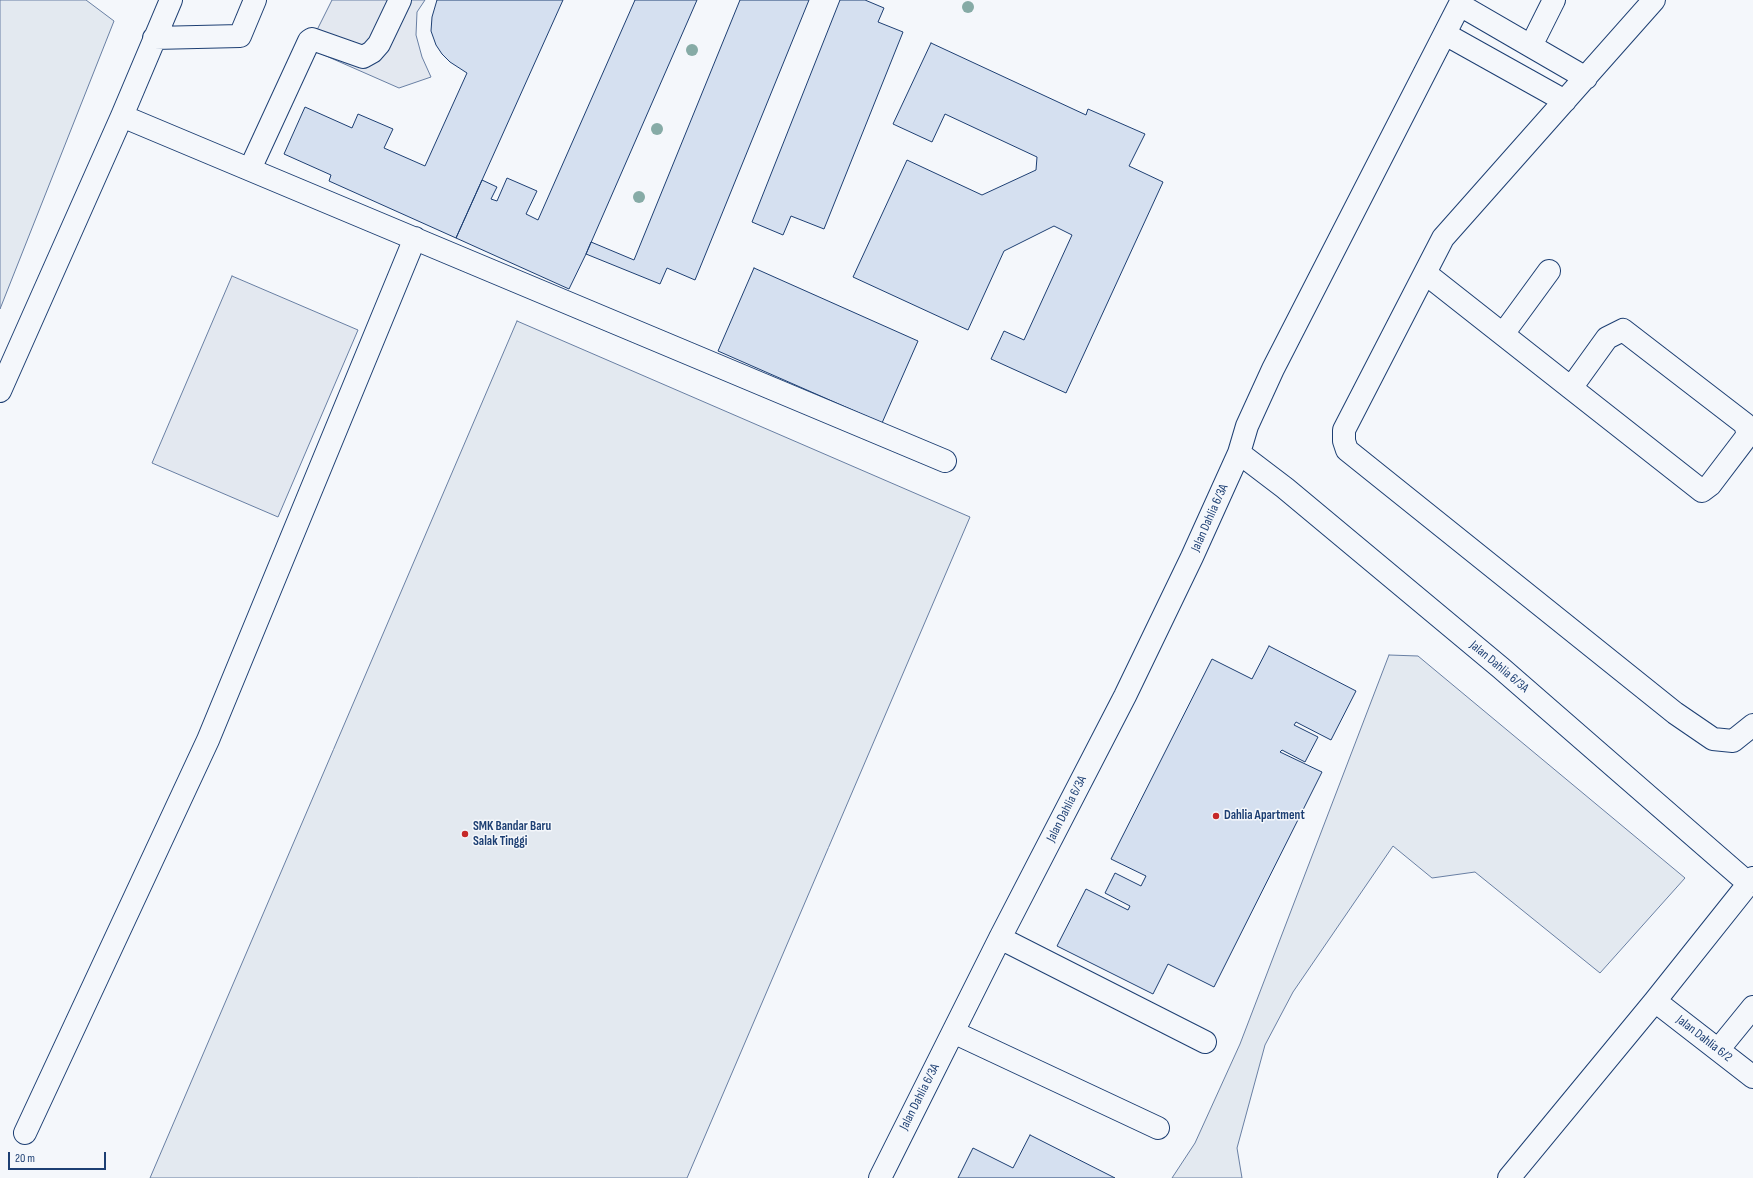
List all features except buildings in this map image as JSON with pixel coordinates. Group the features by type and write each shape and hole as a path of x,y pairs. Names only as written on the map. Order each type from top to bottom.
{"street":[{"path":"0,391 122,116 171,0"},
{"path":"154,38 240,36 255,0"},
{"path":"250,169 309,41 312,39 363,57 372,52 379,44 400,0"},
{"path":"1531,46 1554,0"},
{"path":"1654,0 1443,238 1344,430 1344,441 1347,450 1675,714 1713,738 1733,741 1753,725"},
{"path":"1240,453 1247,426 1273,369 1461,2 1531,46 1586,78"},
{"path":"1445,34 1565,101"},
{"path":"122,116 945,460"},
{"path":"25,1133 208,740 415,238"},
{"path":"1502,334 1550,271"},
{"path":"1425,273 1502,334 1702,491 1710,485 1748,435 1745,424 1623,330 1607,338 1571,388"},
{"name":"Jalan Dahlia 6/3A","path":"880,1178 1000,938 1125,696 1240,453 1285,488 1501,668 1751,881"},
{"path":"1509,1178 1656,1001 1751,881"},
{"path":"1000,938 1204,1042"},
{"name":"Jalan Dahlia 6/2","path":"1656,1001 1753,1077"},
{"path":"1718,1050 1753,1007"},
{"path":"953,1032 1158,1128"}],"shaded area":[{"path":"0,0 86,0 114,21 0,309"},
{"path":"332,0 425,0 417,12 416,35 422,57 431,77 399,88 308,48"},
{"path":"232,276 358,330 278,517 152,463"},
{"path":"517,321 970,517 687,1178 150,1178"},
{"path":"1389,655 1418,656 1685,878 1600,973 1475,872 1432,878 1393,846 1293,992 1265,1045 1237,1148 1242,1178 1172,1178 1195,1143 1240,1044"}],"place":[{"name":"Dahlia Apartment","path":"1216,816"},
{"name":"SMK Bandar Baru Salak Tinggi","path":"465,834"}]}
